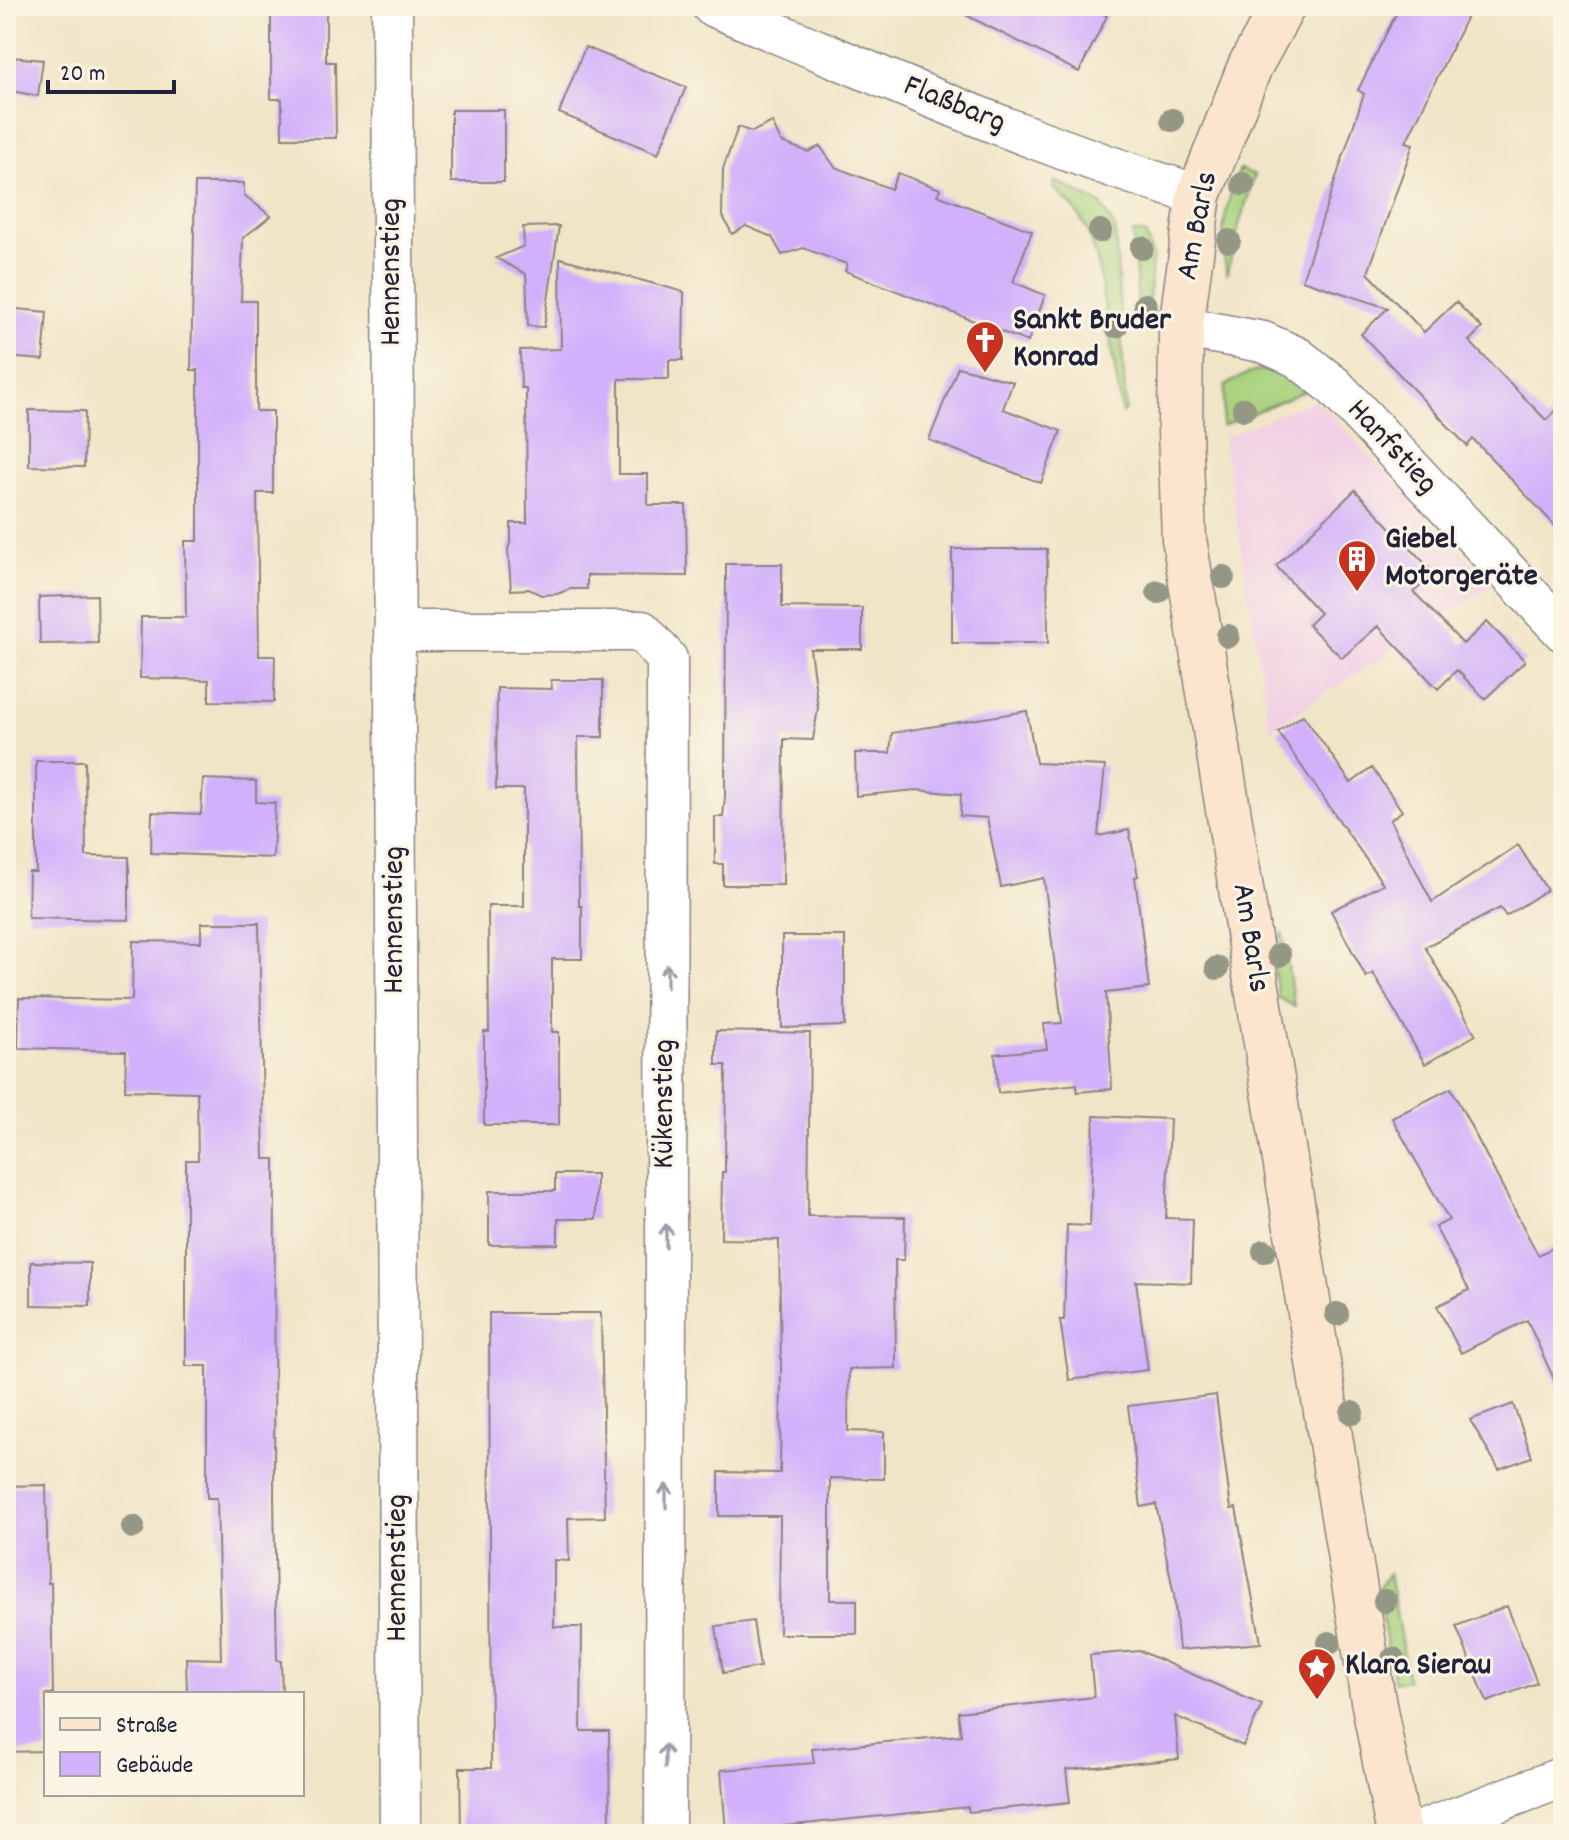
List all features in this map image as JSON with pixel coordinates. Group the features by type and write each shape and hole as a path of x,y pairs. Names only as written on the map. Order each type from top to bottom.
{"street":[{"name":"Hennenstieg","path":"392,6 400,1834"},
{"name":"Flaßbarg","path":"712,6 1048,145 1199,195"},
{"name":"Am Barls","path":"1271,6 1258,48 1199,195 1181,327 1180,431 1184,539 1373,1700 1399,1834"},
{"name":"Am Barls","path":"1258,48 1283,6"},
{"name":"Hanfstieg","path":"1181,327 1263,342 1297,357 1333,385 1563,631"},
{"name":"Kükenstieg","path":"394,631 642,631 667,659 665,1834"},
{"path":"1413,1834 1563,1777"}],"shaded area":[{"path":"1316,399 1492,585 1270,730 1223,438"}],"green space":[{"path":"1240,169 1255,175 1227,274 1223,247 1224,221"},
{"path":"1055,181 1101,204 1115,229 1126,409 1122,413 1097,260 1087,229 1074,208 1053,187"},
{"path":"1133,233 1145,233 1153,257 1146,324 1139,323"},
{"path":"1274,369 1312,388 1222,426 1225,386 1248,374"},
{"path":"1283,933 1294,1007 1278,997 1271,949"},
{"path":"1389,1573 1408,1680 1394,1682 1377,1591"}],"building":[{"path":"271,6 326,6 326,62 335,62 336,138 282,138 282,99 271,99"},
{"path":"948,6 1088,6 1107,16 1079,72"},
{"path":"1400,6 1472,6 1406,142 1413,144 1368,273 1424,332 1456,302 1482,328 1469,341 1546,420 1563,404 1563,534 1473,439 1467,446 1361,334 1388,308 1302,280 1364,94 1358,90"},
{"path":"585,47 686,87 658,154 559,113"},
{"path":"11,57 43,60 38,96 6,90"},
{"path":"451,110 504,110 504,182 451,182"},
{"path":"772,122 781,142 808,152 820,146 835,167 891,189 898,173 940,189 937,195 1032,231 1013,282 1045,295 1028,342 845,271 847,264 803,248 782,255 772,237 746,226 732,234 722,214 723,169 738,127 752,132"},
{"path":"195,183 244,183 244,195 271,216 243,238 241,301 256,301 256,411 273,411 273,493 257,493 259,656 275,656 274,702 209,701 209,680 140,678 141,617 186,617 185,541 198,541 198,370 191,370"},
{"path":"559,226 544,327 528,326 526,274 496,258 524,246 523,227"},
{"path":"560,258 684,292 683,360 669,360 669,379 619,379 619,474 648,474 648,505 686,505 687,576 587,575 587,589 541,595 529,589 511,590 508,549 511,523 527,523 526,388 521,388 520,350 561,349"},
{"path":"6,308 47,312 43,360 6,357"},
{"path":"958,367 1013,382 1003,409 1061,431 1041,483 929,440"},
{"path":"29,410 85,411 84,467 29,466"},
{"name":"Giebel Motorgeräte","path":"1355,490 1434,573 1414,592 1463,644 1487,622 1525,661 1485,699 1457,670 1438,689 1378,626 1342,658 1308,625 1320,613 1276,566"},
{"path":"952,549 1047,549 1048,643 952,643"},
{"path":"726,564 782,564 782,607 862,608 862,649 810,649 818,708 813,740 784,739 783,885 723,885 723,864 715,864 715,817 723,817 725,796"},
{"path":"97,595 98,643 40,644 39,597"},
{"path":"551,680 603,680 603,737 578,737 582,959 552,959 552,1032 559,1032 559,1125 484,1125 484,1032 489,1032 488,906 524,906 524,789 496,789 497,688 552,689"},
{"path":"1027,711 1036,763 1105,766 1098,836 1129,830 1138,876 1135,877 1149,988 1106,993 1112,1089 1077,1092 1077,1084 998,1093 995,1054 1047,1049 1044,1024 1062,1023 1044,878 1001,887 987,818 960,816 961,794 916,790 856,796 855,753 890,753 892,733"},
{"path":"1303,715 1351,783 1372,768 1402,811 1390,820 1432,902 1518,845 1547,890 1506,916 1500,908 1425,947 1476,1035 1425,1064 1373,973 1366,977 1331,911 1383,884 1278,732"},
{"path":"36,761 85,761 86,856 129,857 129,920 28,918 29,872 36,872"},
{"path":"203,779 256,781 256,802 275,803 273,858 151,853 152,812 201,814"},
{"path":"201,923 259,923 264,1159 275,1159 274,1498 277,1660 281,1661 282,1692 187,1692 186,1658 221,1659 217,1498 207,1498 207,1366 186,1366 186,1160 198,1160 197,1092 125,1090 126,1051 18,1048 19,998 132,1000 133,941 201,942"},
{"path":"782,936 845,936 845,1026 782,1028"},
{"path":"716,1031 810,1033 808,1216 905,1217 904,1260 895,1260 896,1368 849,1369 848,1431 884,1432 884,1479 830,1478 830,1600 857,1600 857,1634 779,1634 780,1516 719,1516 719,1472 780,1473 781,1369 779,1240 721,1239 726,1065 716,1065"},
{"path":"1451,1088 1538,1255 1563,1243 1563,1399 1527,1320 1461,1353 1437,1306 1469,1290 1435,1227 1449,1220 1392,1118"},
{"path":"1094,1116 1170,1119 1166,1218 1193,1219 1191,1283 1136,1281 1148,1370 1069,1380 1060,1320 1064,1320 1067,1225 1090,1226"},
{"path":"555,1174 596,1174 596,1219 558,1219 558,1244 489,1245 489,1191 555,1191"},
{"path":"31,1262 90,1263 90,1306 31,1305"},
{"path":"489,1313 601,1313 605,1517 568,1518 569,1561 554,1560 554,1627 582,1627 581,1731 609,1731 610,1830 461,1829 460,1768 491,1768"},
{"path":"1216,1395 1231,1509 1236,1508 1261,1643 1179,1650 1174,1595 1156,1504 1141,1507 1128,1406"},
{"path":"1513,1404 1532,1457 1499,1469 1470,1420"},
{"path":"46,1485 53,1692 44,1692 44,1751 6,1752 6,1486"},
{"path":"1507,1606 1537,1683 1487,1702 1456,1626"},
{"path":"753,1621 760,1667 723,1673 716,1626"},
{"path":"1140,1651 1262,1705 1243,1746 1175,1716 1179,1759 1066,1770 1070,1802 969,1812 968,1807 726,1832 721,1770 814,1763 812,1749 961,1735 958,1712 1094,1697 1090,1655"}],"place":[{"name":"Sankt Bruder Konrad","path":"985,374"},
{"name":"Giebel Motorgeräte","path":"1357,593"},
{"name":"Klara Sierau","path":"1317,1701"}]}
